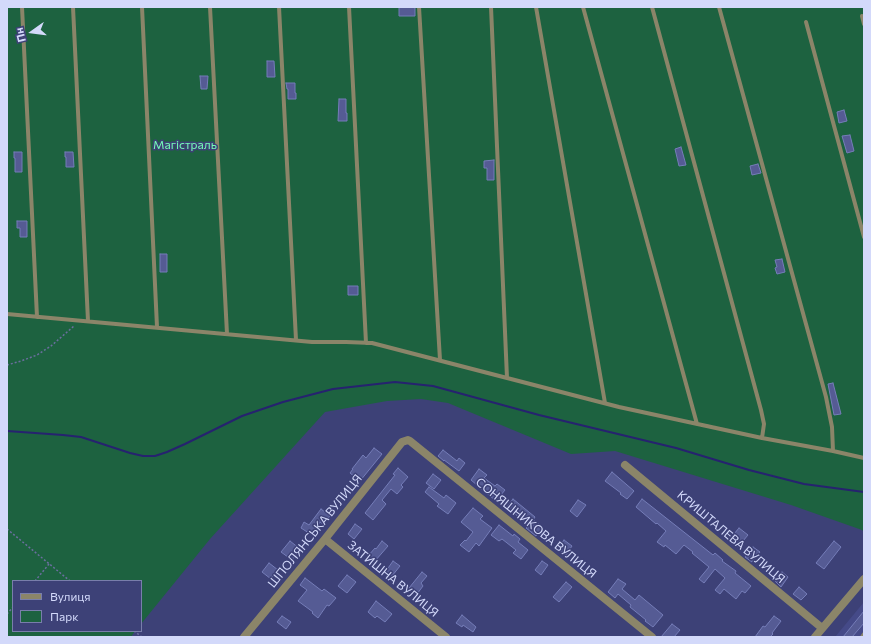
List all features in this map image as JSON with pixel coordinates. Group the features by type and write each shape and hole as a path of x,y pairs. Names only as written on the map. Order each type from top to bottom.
{"street":[{"name":"ШПОЛЯНСЬКА ВУЛИЦЯ","path":"244,637 404,441"},
{"name":"СОНЯШНИКОВА ВУЛИЦЯ","path":"404,441 410,441 652,637"},
{"name":"КРИШТАЛЕВА ВУЛИЦЯ","path":"625,465 822,628"},
{"name":"ЗАТИШНА ВУЛИЦЯ","path":"325,539 446,637"},
{"path":"815,637 864,579"}],"lane":[{"path":"22,7 37,316"},
{"path":"73,7 88,321"},
{"path":"142,7 157,327"},
{"path":"210,7 227,334"},
{"path":"279,7 296,340"},
{"path":"349,7 366,343"},
{"path":"419,7 440,360"},
{"path":"491,7 507,378"},
{"path":"536,7 605,403"},
{"path":"583,7 697,424"},
{"path":"652,7 761,410 764,424 762,438"},
{"path":"719,7 826,397 832,427 833,451"},
{"path":"862,16 864,24"},
{"path":"806,22 864,237"},
{"path":"7,314 312,342 372,343 605,403 762,438 864,458"}],"path":[{"path":"7,365 37,355 51,346 80,320"},
{"path":"7,529 69,580"},
{"path":"36,580 49,564"}],"shaded area":[{"path":"864,602 864,637 835,637"}],"green space":[{"name":"Магістраль","path":"7,7 864,7 864,532 791,505 615,451 571,454 448,403 421,399 387,401 325,412 210,539 142,623 142,580 12,580 12,632 134,632 131,637 7,637"}],"building":[{"path":"399,7 415,7 415,16 399,16"},
{"path":"267,61 274,61 275,77 267,77"},
{"path":"200,76 208,76 207,89 201,89"},
{"path":"286,83 295,83 296,99 288,99 288,89"},
{"path":"339,99 346,99 347,121 338,121"},
{"path":"844,110 847,121 839,123 837,112"},
{"path":"850,135 854,151 847,153 842,136"},
{"path":"681,147 686,165 679,166 675,149"},
{"path":"14,152 22,152 22,172 15,172"},
{"path":"65,152 73,152 74,167 66,167"},
{"path":"494,160 494,180 487,180 487,168 484,168 484,161"},
{"path":"758,164 761,173 752,175 750,166"},
{"path":"17,221 27,221 27,237 20,237 20,228 17,228"},
{"path":"160,254 167,254 167,272 160,272"},
{"path":"782,259 785,272 777,274 775,260"},
{"path":"348,286 358,286 358,295 348,295"},
{"path":"833,383 841,414 834,415 828,384"},
{"path":"374,448 382,454 360,481 350,473 363,455 366,458"},
{"path":"443,450 457,461 459,458 465,463 459,471 438,456"},
{"path":"398,468 408,477 401,485 403,487 397,494 391,489 382,500 386,504 373,520 365,513 395,475 393,474"},
{"path":"479,469 487,475 484,478 495,486 497,484 505,490 496,501 471,480"},
{"path":"612,472 634,491 627,499 605,481"},
{"path":"433,474 441,480 434,489 426,483"},
{"path":"429,487 444,498 446,495 456,503 448,514 437,506 439,504 425,492"},
{"path":"513,499 535,517 533,520 543,527 536,536 526,528 529,525 506,508"},
{"path":"642,499 713,555 715,553 723,560 722,561 736,571 735,573 751,586 745,593 742,591 736,599 724,589 720,594 715,590 725,578 715,569 704,583 699,579 709,567 684,545 676,554 665,545 664,547 657,542 666,531 636,507"},
{"path":"578,500 586,505 577,517 570,511"},
{"path":"473,508 483,516 480,519 492,528 479,546 476,543 469,552 460,545 465,540 466,541 473,532 461,522"},
{"path":"321,509 330,516 323,524 320,522 312,535 301,528 304,522 309,525"},
{"path":"355,524 362,529 354,539 348,534"},
{"path":"499,525 513,536 514,534 520,539 518,542 528,550 521,559 513,553 516,550 502,539 499,541 491,535"},
{"path":"739,528 748,535 738,547 729,540"},
{"path":"564,540 572,546 566,555 558,548"},
{"path":"290,541 300,549 292,560 281,552"},
{"path":"382,541 388,546 375,561 368,556"},
{"path":"834,541 841,547 824,569 816,563"},
{"path":"753,547 760,552 752,562 745,557"},
{"path":"393,561 400,566 392,576 386,571"},
{"path":"542,561 548,565 541,575 535,570"},
{"path":"269,563 278,570 271,579 262,572"},
{"path":"422,572 427,576 421,583 423,586 417,594 409,588"},
{"path":"782,572 788,577 781,587 775,581"},
{"path":"347,575 356,582 347,593 338,586"},
{"path":"305,578 322,591 324,589 336,598 329,606 327,605 318,618 312,613 313,612 298,601 307,590 300,585"},
{"path":"618,579 626,584 622,589 635,600 639,595 663,615 653,627 630,607 631,605 618,594 615,598 608,592"},
{"path":"566,582 572,587 559,602 553,597"},
{"path":"799,587 807,594 801,600 793,594"},
{"path":"376,601 392,614 385,622 377,616 375,618 368,612"},
{"path":"864,611 864,623 852,637 843,637"},
{"path":"462,615 476,627 473,632 463,625 462,627 456,623"},
{"path":"282,616 291,622 286,629 277,622"},
{"path":"774,616 781,621 772,633 773,634 770,637 755,637 763,626 765,627"},
{"path":"672,624 680,630 674,637 661,637"}],"waterway":[{"path":"7,431 81,437 130,453 143,456 155,456 185,444 242,416 283,402 333,389 395,382 433,386 539,415 676,448 749,470 804,484 864,492"}]}
